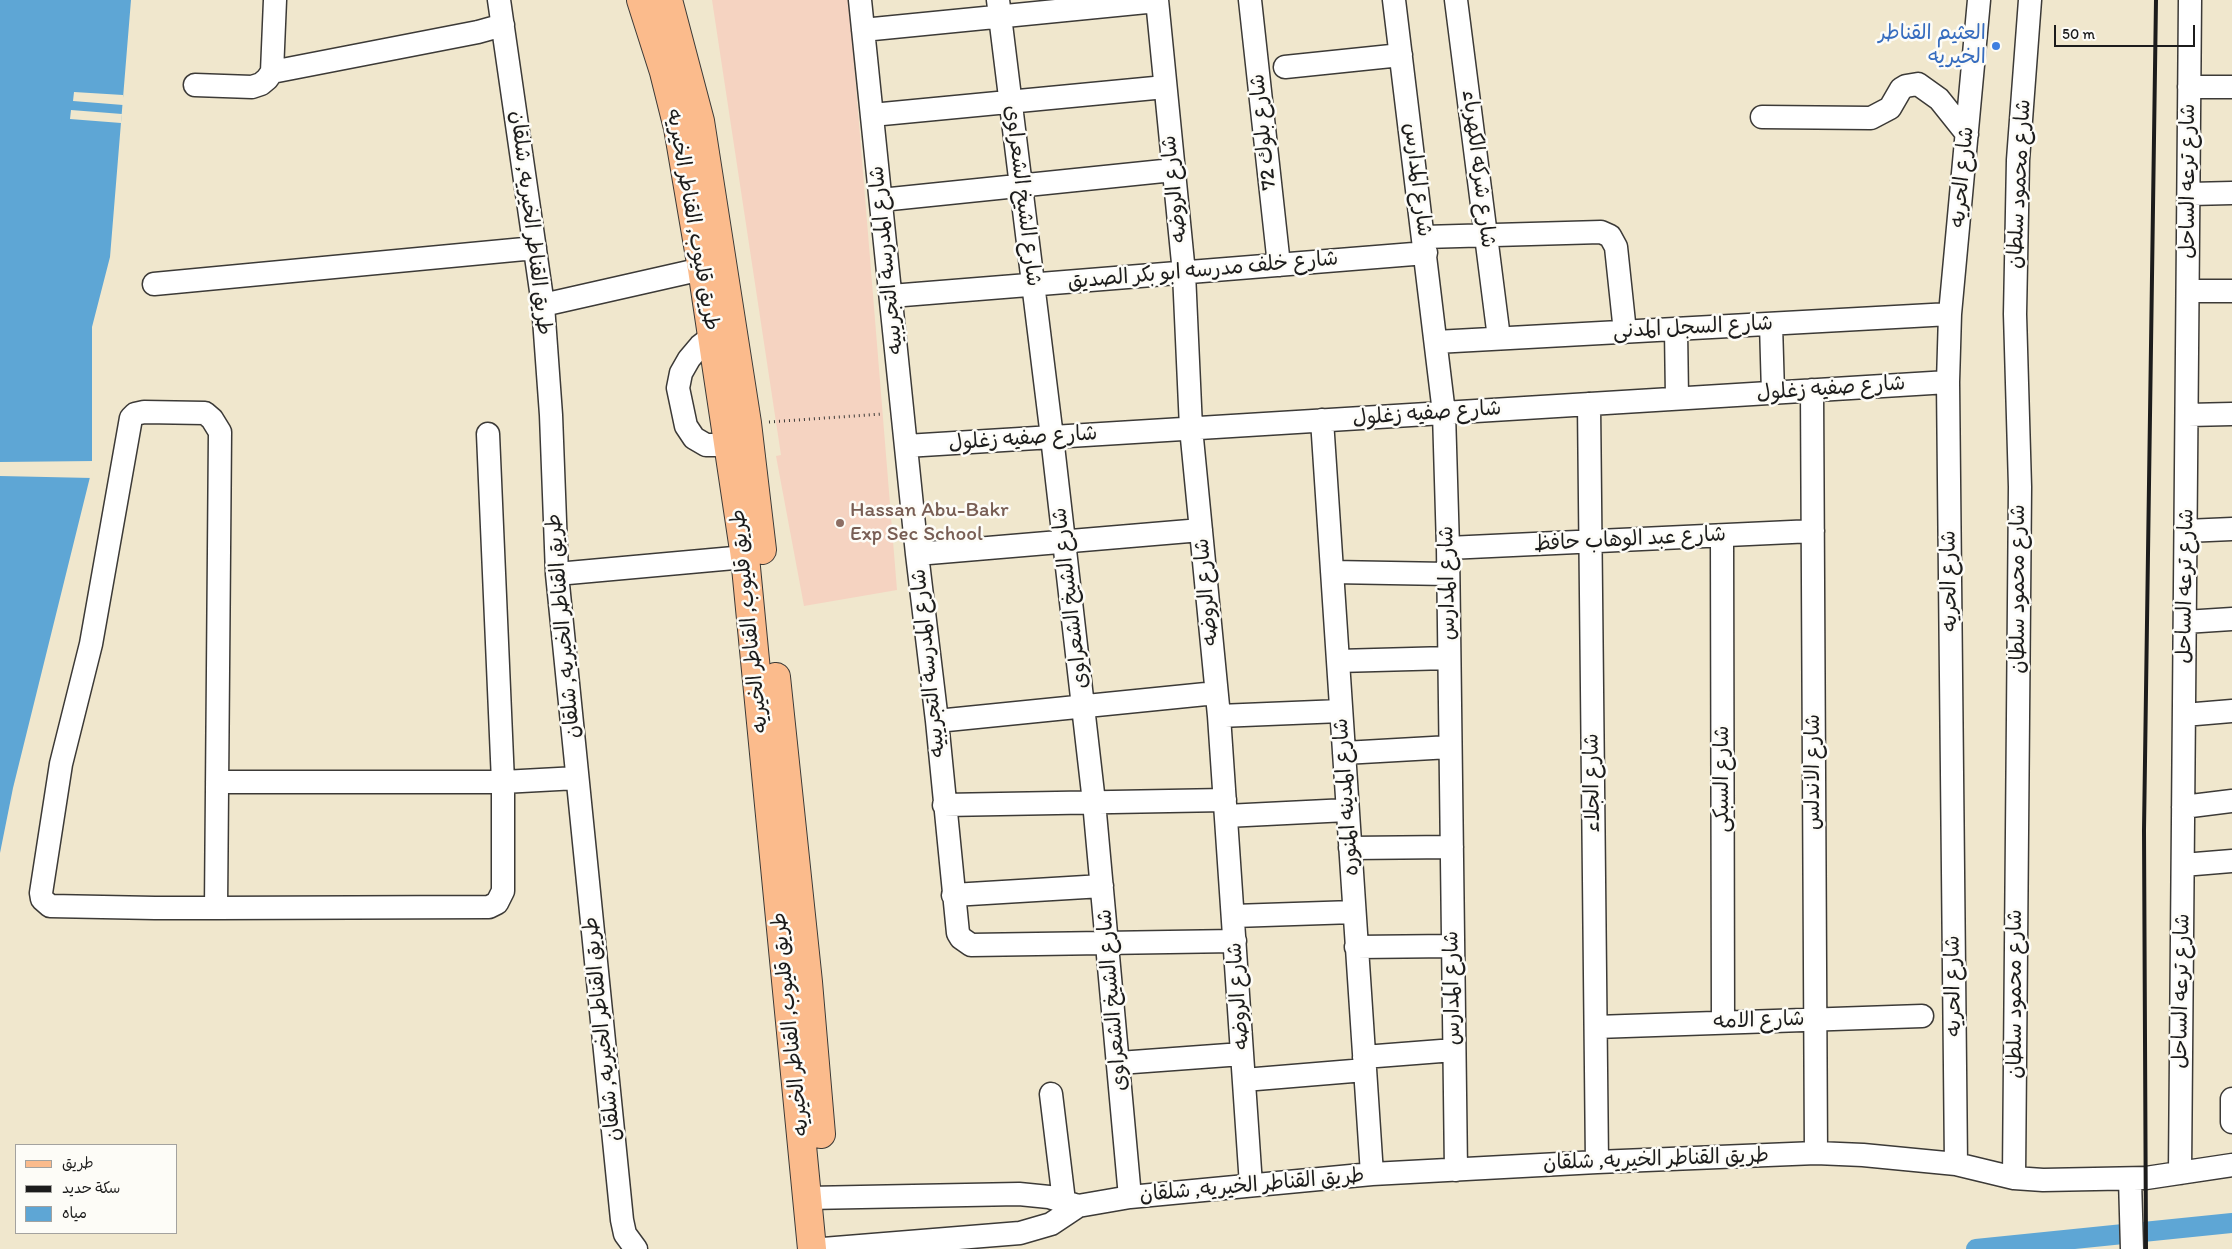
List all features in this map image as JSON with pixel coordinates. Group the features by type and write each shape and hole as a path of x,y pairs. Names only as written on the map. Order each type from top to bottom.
{"main road":[{"name":"طريق قليوب, القناطر الخيريه","path":"641,0 664,72 713,266 742,436 807,972 817,1198 812,1249"},
{"name":"طريق قليوب, القناطر الخيريه","path":"668,0 700,121 713,266 713,336 742,436 745,557 817,1198 828,1249"}],"street":[{"path":"272,72 275,0"},
{"name":"طريق القناطر الخيريه, شلقان","path":"499,0 543,305 551,415 557,574 622,1220 625,1234 636,1249"},
{"name":"شارع المدرسة التجريبيه","path":"860,0 958,933 961,938 971,944 1108,944 1235,941"},
{"name":"شارع بلوك 72","path":"1250,0 1279,265"},
{"name":"شارع المدارس","path":"1394,0 1444,413 1448,548 1456,1170"},
{"name":"شارع شركه الكهرباء","path":"1456,0 1499,338"},
{"name":"شارع الحريه","path":"1956,1164 1948,382 1950,314 1979,0"},
{"name":"شارع محمود سلطان","path":"2014,1178 2020,487 2015,305 2018,160 2030,0"},
{"name":"شارع ترعه الساحل","path":"2180,1173 2190,194 2190,0"},
{"path":"863,30 999,8 1157,1"},
{"name":"شارع الروضه","path":"1157,1 1184,274 1191,428 1219,716 1251,1186"},
{"name":"شارع الشيخ الشعراوى","path":"999,8 1084,706 1108,944 1130,1197"},
{"path":"196,85 252,87 261,84 272,72 478,32 503,25"},
{"path":"1285,67 1401,55"},
{"path":"1762,117 1871,118 1890,108 1900,89 1918,84 1939,100 1967,134"},
{"path":"2190,87 2232,86"},
{"path":"872,115 1166,87"},
{"path":"881,200 1173,170"},
{"path":"2190,194 2232,193"},
{"name":"شارع خلف مدرسه ابو بكر الصديق","path":"891,296 1279,265 1486,235 1602,232 1610,236 1616,247 1624,332"},
{"path":"154,284 535,248"},
{"path":"543,305 713,266"},
{"path":"2189,291 2232,291"},
{"name":"شارع السجل المدنى","path":"1436,342 1950,314"},
{"path":"1771,324 1773,392"},
{"path":"1676,329 1677,398"},
{"path":"713,336 700,346 689,359 682,373 678,388 686,426 694,438 706,445 742,436"},
{"name":"شارع صفيه زغلول","path":"906,446 1948,382"},
{"name":"شارع الاندلس","path":"1812,390 1816,1154"},
{"name":"شارع الجلاء","path":"1589,404 1597,1162"},
{"path":"216,908 220,432 212,419 205,413 139,413 131,418 91,644 61,764 41,893 42,899 50,906 216,908 494,906 500,900 503,891 503,782 488,434"},
{"path":"2188,416 2232,414"},
{"name":"شارع المدينه المنوره","path":"1322,420 1372,1174"},
{"path":"2186,531 2232,529"},
{"path":"917,554 1201,530"},
{"name":"شارع عبد الوهاب حافظ","path":"1448,548 1813,531"},
{"name":"شارع السبكى","path":"1722,536 1723,1022"},
{"path":"557,574 745,557"},
{"path":"1332,572 1448,574"},
{"path":"2186,622 2232,619"},
{"path":"1338,661 1449,658"},
{"path":"937,721 1216,693"},
{"path":"1219,716 1341,711"},
{"path":"2184,715 2232,711"},
{"path":"1344,753 1450,747"},
{"path":"217,782 503,782 577,778"},
{"path":"2184,807 2232,801"},
{"path":"944,804 1094,802 1226,808 1347,810"},
{"path":"1350,848 1452,847"},
{"path":"2183,865 2232,861"},
{"path":"953,895 1102,886"},
{"path":"1234,916 1354,912"},
{"path":"1356,947 1453,946"},
{"name":"شارع الامه","path":"1596,1027 1922,1016"},
{"path":"1244,1080 1454,1050"},
{"path":"1118,1063 1242,1054"},
{"path":"1051,1094 1071,1203"},
{"path":"2232,1099 2232,1122"},
{"name":"طريق القناطر الخيريه, شلقان","path":"817,1198 1019,1194 1071,1203 1372,1174 1597,1162 1816,1154 1882,1156 1956,1164 2014,1178 2130,1187 2180,1173 2232,1165"},
{"path":"2130,1187 2132,1249"},
{"name":"طريق القناطر الخيريه, شلقان","path":"823,1249 1020,1233 1051,1224 1071,1203"}],"path":[{"path":"742,436 903,412"}],"shaded area":[{"path":"712,0 849,0 897,590 804,606 776,456 781,455"}],"water":[{"path":"0,0 131,0 110,257 92,327 92,461 90,477 13,788 0,853"}],"pier":[{"path":"74,92 123,95 123,105 73,101"},
{"path":"71,110 122,114 121,123 70,119"},
{"path":"94,461 92,478 0,476 0,462"}],"waterway":[{"path":"1976,1249 2232,1223"}],"railway":[{"path":"2146,1249 2144,830 2156,0"}],"place":[{"name":"العثيم القناطر الخيريه","path":"1996,46"},
{"name":"Hassan Abu-Bakr Exp Sec School","path":"840,523"}]}
